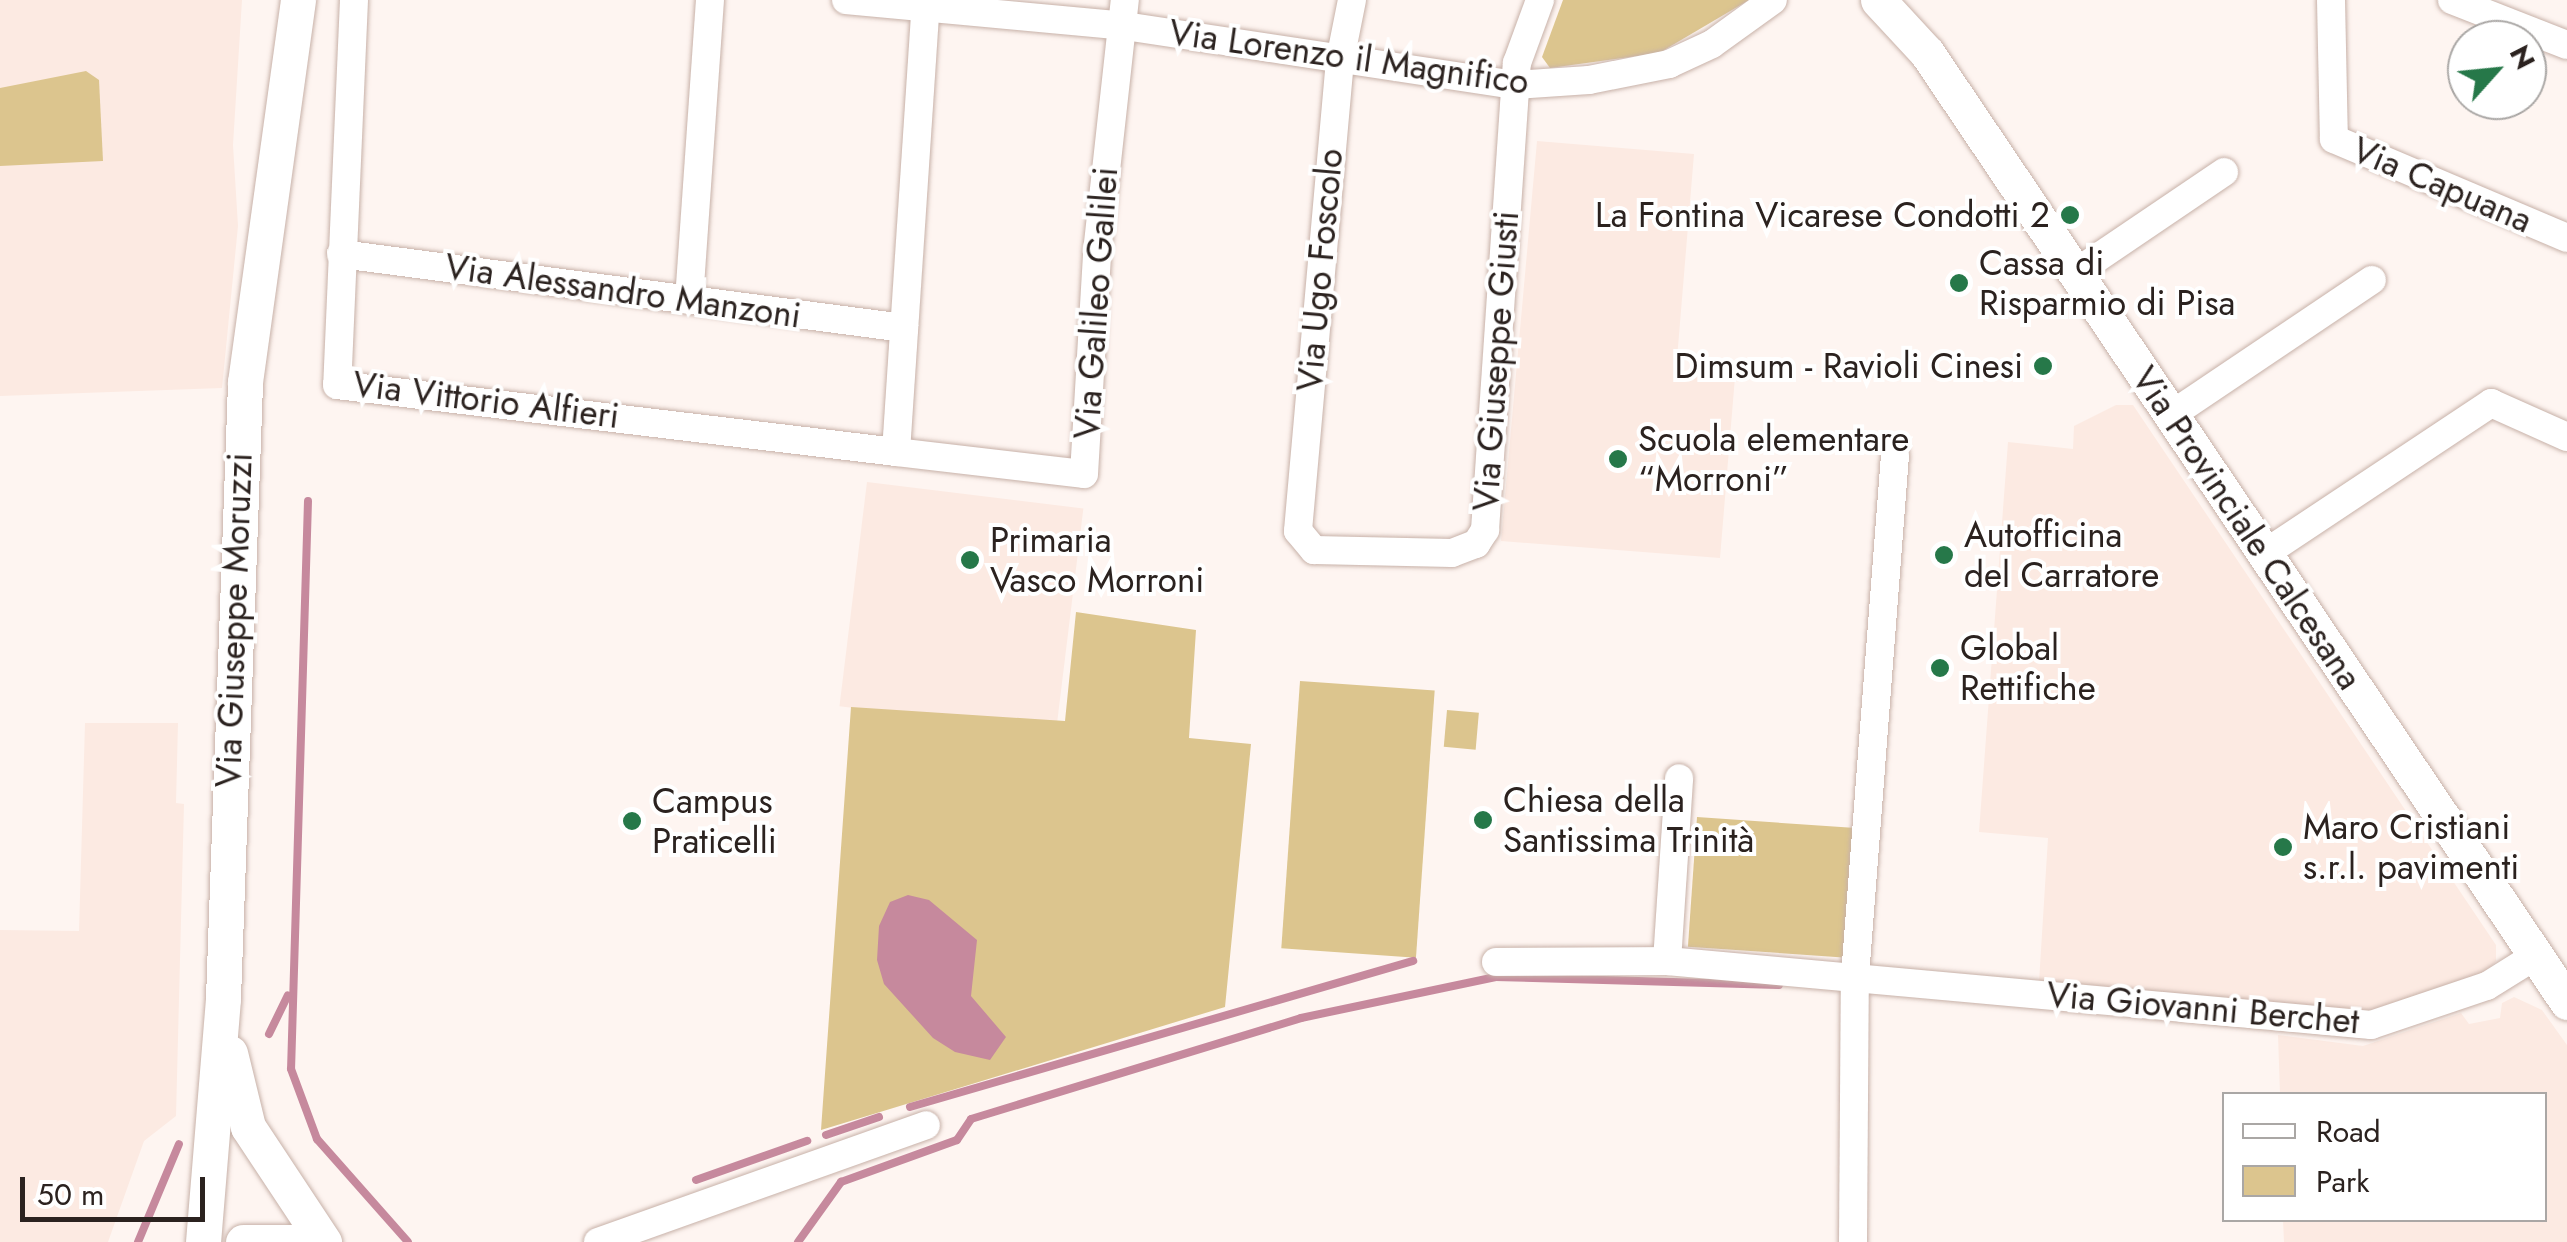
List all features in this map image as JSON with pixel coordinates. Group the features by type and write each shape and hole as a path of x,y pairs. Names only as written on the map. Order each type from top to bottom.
{"main road":[{"name":"Via Giuseppe Moruzzi","path":"260,242 257,153 275,0"},
{"name":"Via Giuseppe Moruzzi","path":"203,1242 223,998 235,528 260,242 298,0"},
{"name":"Via Provinciale Calcesana","path":"1878,0 1927,53 2567,1002"},
{"name":"Via Provinciale Calcesana","path":"1904,0 1927,53"},
{"name":"Via Giuseppe Moruzzi","path":"223,998 248,1127 324,1242"},
{"path":"243,1242 299,1242"}],"street":[{"name":"Via Vittorio Alfieri","path":"354,0 337,385 896,452"},
{"path":"690,300 710,0"},
{"name":"Via Lorenzo il Magnifico","path":"846,0 1121,13 1340,60 1515,85 1589,80 1669,64 1712,44 1772,0"},
{"name":"Via Ugo Foscolo","path":"1301,541 1297,520 1340,60 1352,0"},
{"name":"Via Giuseppe Giusti","path":"1301,541 1314,550 1452,554 1481,538 1515,85 1540,0"},
{"name":"Via Capuana","path":"2331,0 2334,139 2567,238"},
{"path":"2452,0 2567,45"},
{"path":"896,452 925,4"},
{"name":"Via Galileo Galilei","path":"896,452 1084,474 1121,13"},
{"path":"2075,273 2224,172"},
{"name":"Via Alessandro Manzoni","path":"341,254 904,328"},
{"path":"2171,414 2372,280"},
{"path":"2264,554 2491,404 2567,437"},
{"path":"1853,1242 1855,976 1895,455"},
{"path":"1667,962 1679,778"},
{"name":"Via Giovanni Berchet","path":"1496,962 1667,962 2372,1025 2487,986 2535,956"},
{"path":"598,1242 926,1125"}],"shaded area":[{"path":"0,0 242,0 233,145 238,226 222,388 0,396"},
{"path":"1537,141 1694,154 1676,371 1735,377 1720,558 1501,541"},
{"path":"2116,405 2133,405 2496,945 2496,961 2486,971 2386,1010 2357,1011 2039,982 2048,838 1979,832 2008,442 2073,449 2074,426"},
{"name":"Primaria Vasco Morroni","path":"867,482 1083,509 1056,733 839,706"},
{"path":"85,723 178,723 176,803 184,804 176,1116 144,1141 108,1242 0,1242 0,930 79,931"},
{"path":"908,895 929,900 977,940 971,996 1006,1037 990,1060 955,1052 933,1038 884,984 877,960 879,926 890,902"},
{"path":"2514,997 2542,1010 2567,1045 2567,1242 2284,1242 2283,1222 2547,1222 2547,1092 2280,1092 2278,1035 2363,1046 2461,1013 2469,1024 2500,1018 2502,1003"}],"green space":[{"path":"1563,0 1749,0 1659,53 1550,68 1542,57"},
{"path":"86,71 99,80 103,161 0,166 0,88"},
{"path":"1076,612 1196,630 1189,738 1251,744 1225,1007 821,1130 851,707 1065,721"},
{"path":"1300,681 1435,690 1416,958 1281,948"},
{"path":"1447,710 1479,713 1476,750 1444,747"},
{"path":"1697,817 1856,828 1847,958 1688,947"}],"waterway":[{"path":"308,501 291,1069 317,1139 408,1242"},
{"path":"910,1107 1413,961"},
{"path":"798,1242 841,1182 957,1140 971,1119 1301,1018 1496,977 1779,985"},
{"path":"269,1034 288,995"},
{"path":"826,1135 879,1117"},
{"path":"696,1180 807,1141"},
{"path":"138,1242 179,1144"}],"place":[{"name":"La Fontina Vicarese Condotti 2","path":"2070,215"},
{"name":"Cassa di Risparmio di Pisa","path":"1959,283"},
{"name":"Dimsum - Ravioli Cinesi","path":"2043,366"},
{"name":"Scuola elementare “Morroni”","path":"1618,459"},
{"name":"Autofficina del Carratore","path":"1944,555"},
{"name":"Primaria Vasco Morroni","path":"970,560"},
{"name":"Global Rettifiche","path":"1940,668"},
{"name":"Chiesa della Santissima Trinità","path":"1483,820"},
{"name":"Campus Praticelli","path":"632,821"},
{"name":"Maro Cristiani s.r.l. pavimenti","path":"2283,847"}]}
